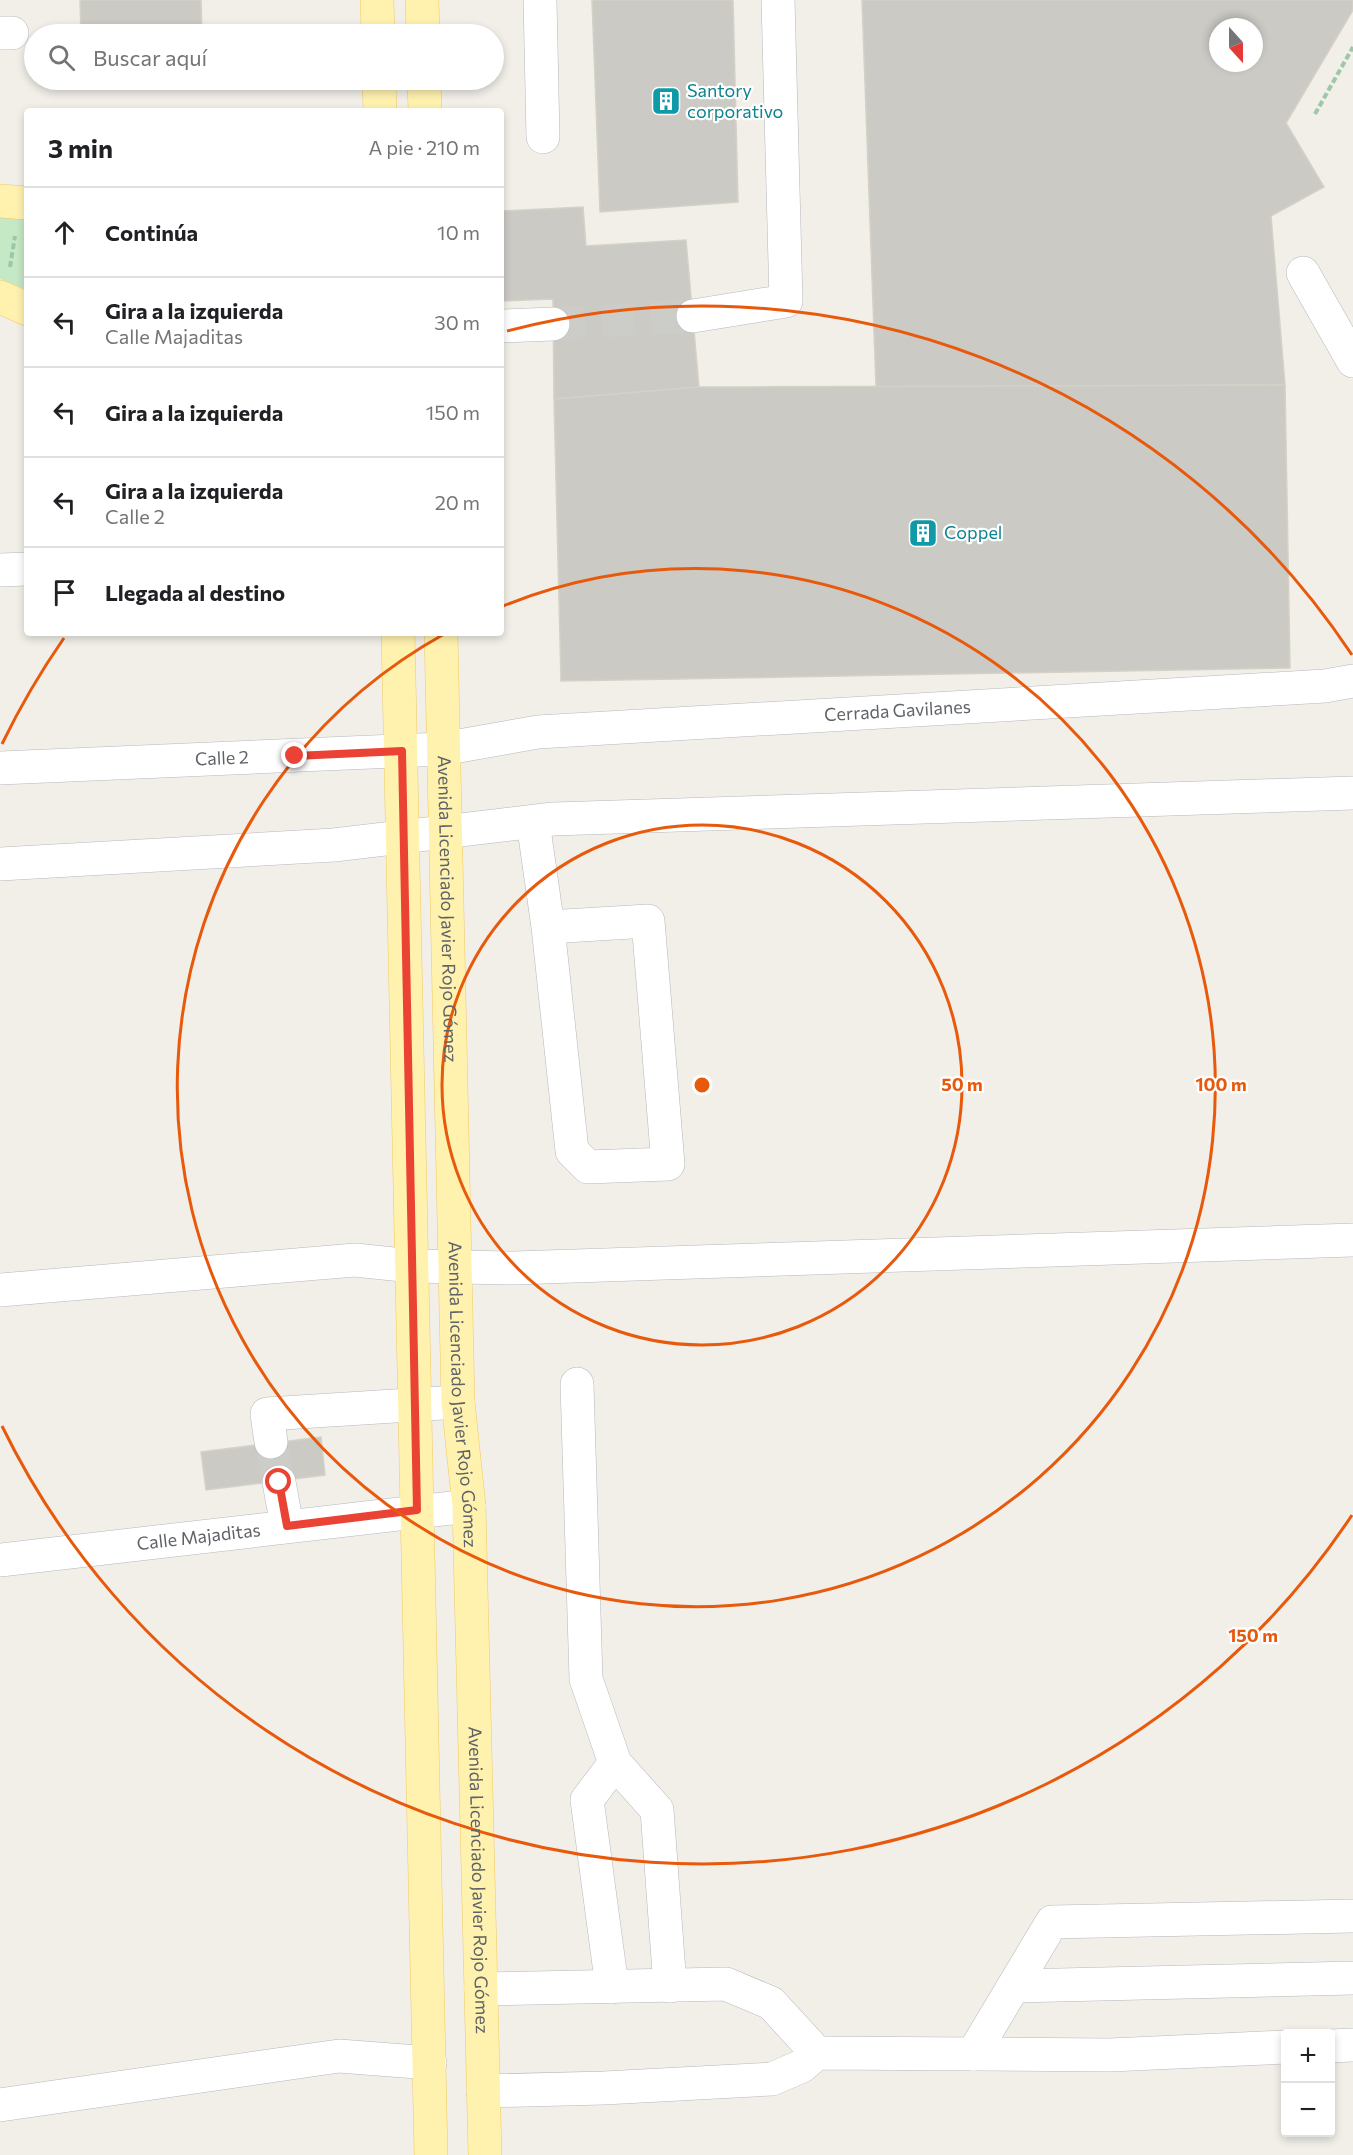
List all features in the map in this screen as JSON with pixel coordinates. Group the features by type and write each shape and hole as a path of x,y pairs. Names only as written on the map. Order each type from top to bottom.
{"main road":[{"path":"377,0 378,24"},
{"path":"422,0 423,24"},
{"path":"424,90 425,108"},
{"path":"384,636 398,646 402,751 431,2155"},
{"name":"Avenida Licenciado Javier Rojo Gómez","path":"441,636 454,1266 458,1402 469,1506 485,2155"}],"street":[{"path":"540,0 543,137"},
{"path":"693,316 786,301 778,0"},
{"path":"1304,273 1353,361"},
{"path":"504,326 553,324"},
{"path":"0,570 24,569"},
{"name":"Cerrada Gavilanes","path":"442,749 538,732 1325,686 1353,681"},
{"name":"Calle 2","path":"0,768 442,749"},
{"path":"0,864 334,845 404,835 533,822 1353,793"},
{"path":"533,822 548,927 572,1151 588,1167 668,1164 648,921 548,927"},
{"path":"0,1290 355,1260 412,1266 526,1268 1353,1240"},
{"path":"577,1384 586,1679 615,1763 657,1810 670,1986"},
{"path":"271,1442 267,1414 458,1402"},
{"path":"279,1482 287,1526"},
{"name":"Calle Majaditas","path":"0,1560 417,1510 469,1506"},
{"path":"612,1987 587,1800 615,1763"},
{"path":"973,2054 1052,1922 1353,1916"},
{"path":"1015,1986 1353,1977"},
{"path":"481,1989 726,1984 771,2003 817,2053"},
{"path":"1335,2046 1353,2045"},
{"path":"483,2091 604,2088 772,2079 802,2066 817,2053 1110,2055 1281,2048"},
{"path":"0,2105 339,2056 430,2063"}],"path":[{"path":"1315,114 1353,47"},
{"path":"11,301 16,202"}],"green space":[{"path":"0,205 24,207 24,289 0,279"}],"building":[{"path":"80,0 201,0 202,24 81,24"},
{"name":"Santory corporativo","path":"592,0 733,0 738,202 600,212"},
{"path":"862,0 1353,0 1353,10 1286,123 1324,187 1271,216 1285,385 876,387"},
{"path":"583,207 586,246 686,240 699,387 554,399 553,299 504,301 504,211"},
{"name":"Coppel","path":"1285,385 1290,668 561,681 554,399 699,387"},
{"path":"321,1437 325,1475 206,1490 201,1452"}],"tunnel":[{"path":"553,324 693,316"},
{"path":"271,1442 279,1482"}],"place":[{"name":"Santory corporativo","path":"666,101"},
{"name":"Coppel","path":"923,533"}],"route":[{"path":"279,1482 287,1526 417,1510 402,751 295,756"}]}
